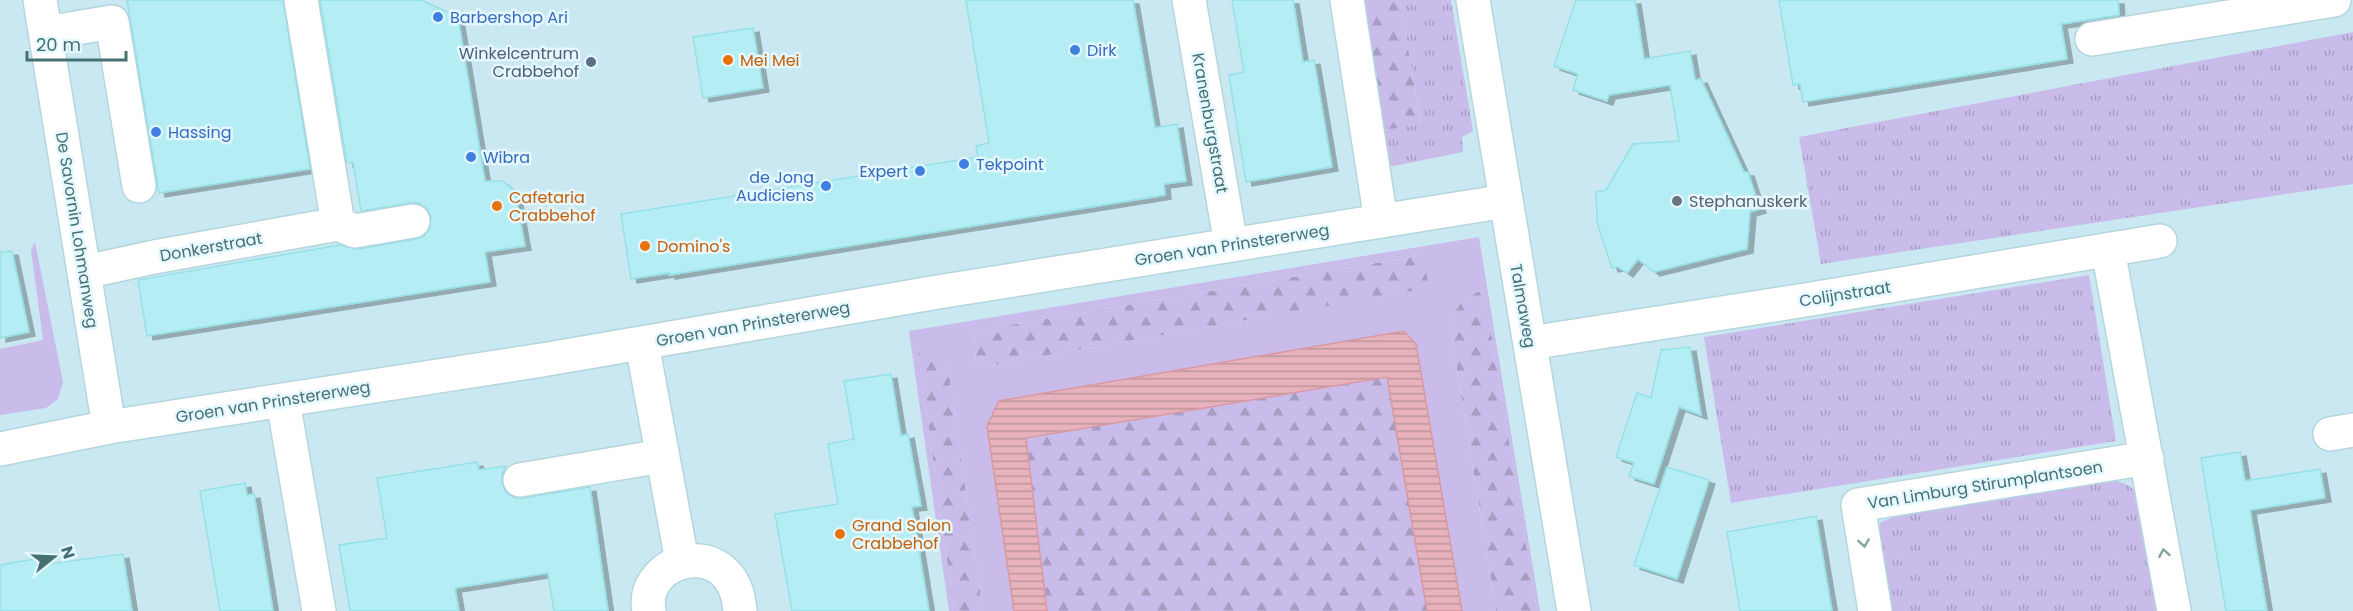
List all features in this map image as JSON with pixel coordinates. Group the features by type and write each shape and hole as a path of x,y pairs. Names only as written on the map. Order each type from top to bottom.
{"street":[{"name":"De Savornin Lohmanweg","path":"40,0 109,427"},
{"path":"301,0 338,224"},
{"name":"Kranenburgstraat","path":"1188,0 1231,245"},
{"path":"1347,0 1382,221"},
{"name":"Talmaweg","path":"1473,0 1574,611"},
{"path":"2092,39 2334,0"},
{"path":"46,33 112,22 139,186"},
{"name":"Groen van Prinstererweg","path":"0,449 109,427 642,344 950,290 1506,201"},
{"name":"Donkerstraat","path":"85,272 154,257 338,224 355,231 413,221"},
{"name":"Colijnstraat","path":"1530,343 1810,300 2160,242"},
{"path":"2109,250 2174,611"},
{"path":"642,344 682,561"},
{"path":"283,401 319,611"},
{"path":"520,480 662,456"},
{"name":"Van Limburg Stirumplantsoen","path":"1875,611 1858,505 2147,458"},
{"path":"648,611 650,591 660,575 682,561 706,562 721,568 732,580 739,596 740,611"}],"shaded area":[{"path":"0,0 2353,0 2353,611 0,611"},
{"path":"1404,331 1416,344 1462,611 1427,611 1387,377 1026,438 1047,611 1014,611 987,426 999,401"}],"green space":[{"path":"1362,0 1400,0 1421,125 1382,130"},
{"path":"1400,0 1451,0 1473,131 1462,137 1463,152 1389,167 1382,130 1421,124"},
{"path":"2353,32 2353,184 1821,264 1799,137"},
{"path":"1479,237 1540,611 1537,611 1484,289 1457,308 1450,327 1496,611 1462,611 1416,344 1404,331 987,426 1014,611 983,611 949,374 938,342 917,345 954,611 949,611 909,331","holes":["1423,255 1429,288 976,368 974,331"]},
{"path":"35,242 63,382 58,399 46,408 0,415 0,349 43,340 31,250"},
{"path":"1423,255 1430,288 976,368 974,331"},
{"path":"2089,275 2116,441 1731,503 1704,337"},
{"path":"1484,289 1537,611 1496,611 1450,327 1457,308"},
{"path":"938,341 949,374 983,611 954,611 917,345"},
{"path":"1388,377 1427,611 1047,611 1026,438"},
{"path":"2114,480 2130,486 2139,496 2157,611 1887,611 1875,535 1881,522 1896,516"}],"building":[{"path":"127,0 283,0 310,169 159,193"},
{"path":"320,0 421,0 458,17 485,181 502,181 515,191 525,246 485,252 490,282 147,336 138,280 340,245 358,249 416,239 424,236 430,228 431,217 427,209 419,203 361,211 353,162 347,163"},
{"path":"966,0 1133,0 1155,128 1177,124 1186,181 1164,184 1165,195 669,275 669,273 631,279 621,214 978,157 976,146 989,143"},
{"path":"1232,0 1293,0 1303,62 1314,60 1332,167 1246,182 1229,75 1244,72"},
{"path":"1576,0 1635,0 1644,59 1690,51 1695,80 1701,79 1744,172 1748,172 1760,209 1750,212 1747,249 1654,272 1638,259 1627,273 1618,267 1612,268 1597,222 1596,192 1606,190 1633,144 1679,141 1670,85 1609,95 1607,101 1573,90 1578,74 1554,66"},
{"path":"1779,0 2118,0 2119,15 2061,24 2067,59 1803,102 1800,84 1793,85"},
{"path":"753,28 763,88 703,98 693,37"},
{"path":"12,251 29,332 0,338 0,252"},
{"path":"1690,347 1701,415 1679,407 1654,484 1629,476 1634,463 1616,457 1637,393 1651,398 1661,350"},
{"path":"891,374 901,436 908,434 921,506 912,507 929,611 792,611 775,514 838,504 828,444 854,439 844,381"},
{"path":"2240,452 2245,481 2320,469 2325,498 2250,510 2267,611 2226,611 2201,458"},
{"path":"477,462 479,470 506,466 502,474 502,484 506,492 514,498 590,487 608,611 554,611 548,573 455,588 459,611 350,611 339,545 387,538 377,478"},
{"path":"1667,467 1709,480 1677,579 1634,565"},
{"path":"245,483 247,495 254,494 273,611 220,611 200,491"},
{"path":"1816,516 1832,611 1740,611 1727,532"},
{"path":"123,554 132,611 0,611 0,565 40,558 41,565"}],"place":[{"name":"Barbershop Ari","path":"438,17"},
{"name":"Dirk","path":"1075,50"},
{"name":"Mei Mei","path":"728,60"},
{"name":"Winkelcentrum Crabbehof","path":"591,62"},
{"name":"Hassing","path":"156,132"},
{"name":"Wibra","path":"471,157"},
{"name":"Tekpoint","path":"964,164"},
{"name":"Expert","path":"920,171"},
{"name":"de Jong Audiciens","path":"826,186"},
{"name":"Stephanuskerk","path":"1677,201"},
{"name":"Cafetaria Crabbehof","path":"497,206"},
{"name":"Domino's","path":"645,246"},
{"name":"Grand Salon Crabbehof","path":"840,534"}]}
